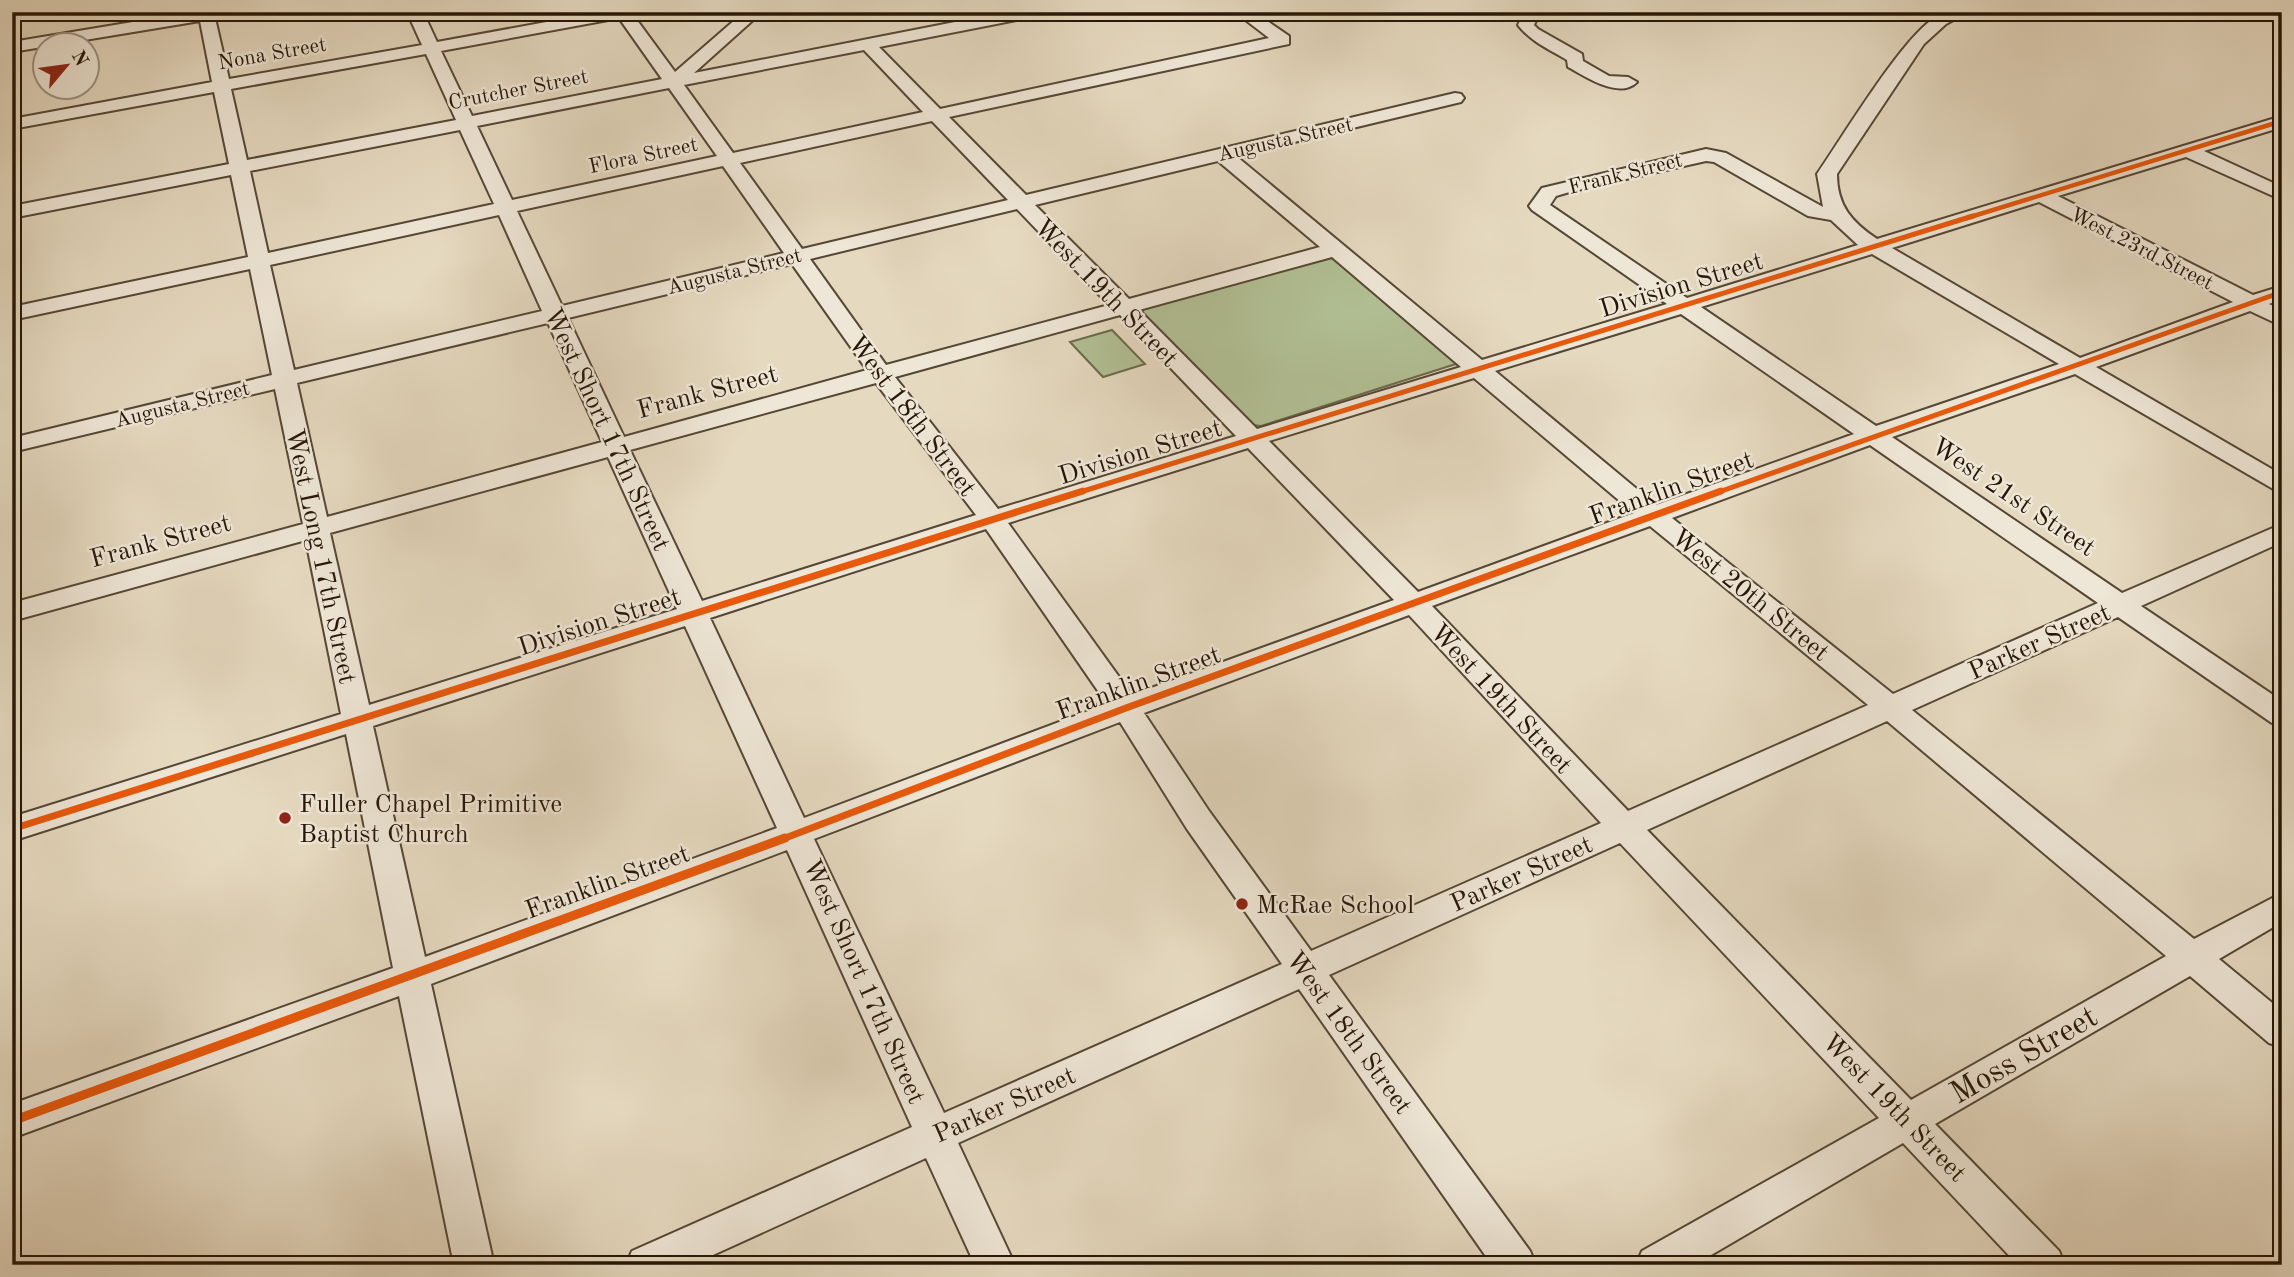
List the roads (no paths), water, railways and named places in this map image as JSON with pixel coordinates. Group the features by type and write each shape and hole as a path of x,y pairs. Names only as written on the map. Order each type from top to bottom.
{"street":[{"name":"West Short 17th Street","path":"415,12 797,832 995,1265"},
{"path":"673,83 754,12"},
{"name":"Crutcher Street","path":"12,212 1032,12"},
{"name":"Flora Street","path":"12,314 1283,40 1243,12"},
{"path":"1532,12 1526,25 1532,32 1576,58 1574,63 1605,81 1628,82"},
{"path":"1960,12 1940,21 1918,41 1827,174 1825,193 1835,215 1875,247 2282,486"},
{"path":"12,47 212,13"},
{"name":"West Long 17th Street","path":"212,13 222,86 239,168 474,1265"},
{"name":"Nona Street","path":"12,124 623,13"},
{"name":"West 18th Street","path":"623,13 881,374 992,519 1126,708 1198,820 1516,1265"},
{"name":"West 19th Street","path":"867,45 1414,604 2045,1265"},
{"name":"Augusta Street","path":"12,445 1455,98"},
{"name":"Division Street","path":"12,829 992,519 2282,121"},
{"path":"2186,150 2282,194"},
{"name":"West 20th Street","path":"1222,154 1653,516 1890,707 2282,1032"},
{"name":"Frank Street","path":"1539,206 1549,192 1568,186 1686,158 1719,157 1815,212 1835,215"},
{"name":"West 23rd Street","path":"2040,195 2282,319"},
{"name":"West 21st Street","path":"1539,206 2282,716"},
{"name":"Frank Street","path":"12,612 1336,249"},
{"name":"Franklin Street","path":"12,1121 414,975 1126,708 1872,436 2282,292"},
{"name":"Parker Street","path":"646,1265 2282,532"},
{"name":"Moss Street","path":"1656,1265 2282,906"}],"place":[{"name":"Fuller Chapel Primitive Baptist Church","path":"285,818"},
{"name":"McRae School","path":"1242,904"}]}
